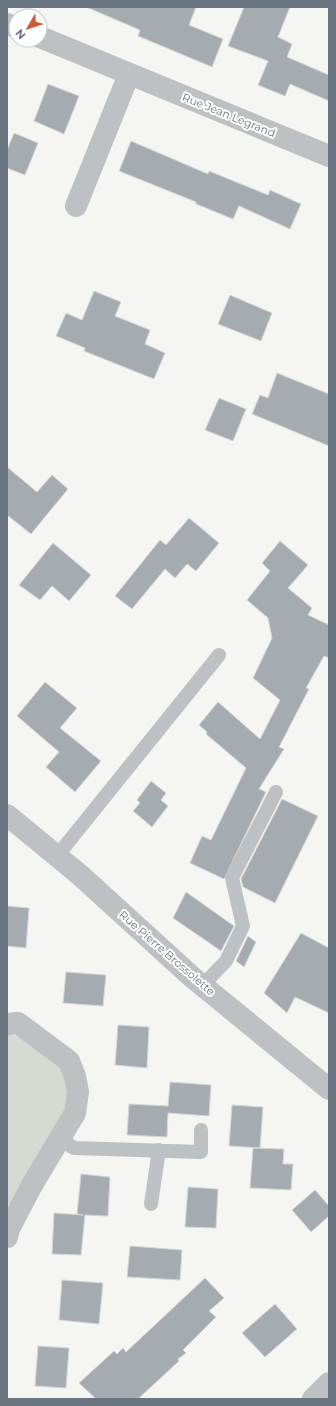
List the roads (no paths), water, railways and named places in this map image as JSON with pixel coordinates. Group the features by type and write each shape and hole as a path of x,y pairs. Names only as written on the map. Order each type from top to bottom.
{"street":[{"name":"Rue Jean Legrand","path":"48,40 329,156"},
{"path":"76,206 129,74"},
{"name":"Rue Pierre Brossolette","path":"7,815 57,856 203,985 329,1089"},
{"path":"7,1024 18,1023 69,1061 75,1076 78,1092 75,1113 32,1185 9,1229 7,1237"},
{"path":"313,1399 329,1384"}],"lane":[{"path":"57,856 219,655"},
{"path":"203,985 226,961 243,926 232,878 276,792"},
{"path":"60,1139 74,1148 201,1152 201,1130"},
{"path":"151,1204 159,1150"}]}
